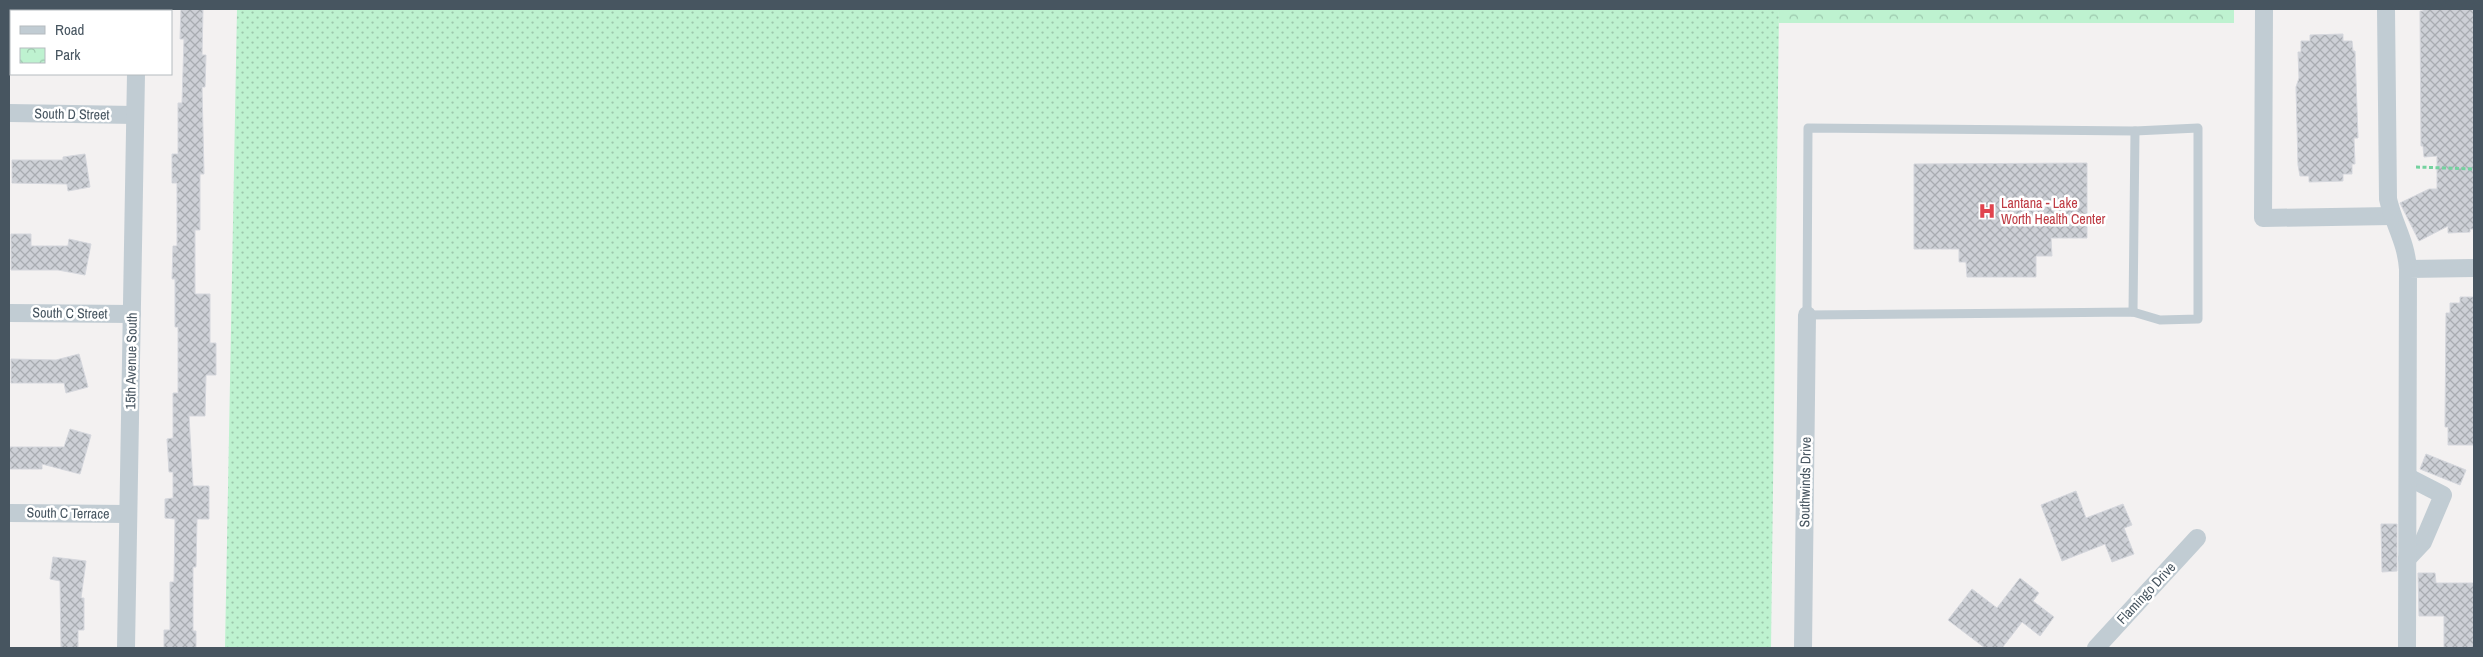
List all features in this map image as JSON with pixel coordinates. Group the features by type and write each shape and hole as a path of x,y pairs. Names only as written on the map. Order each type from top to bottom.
{"street":[{"path":"2264,9 2262,218 2392,216"},
{"path":"2386,9 2388,199 2392,216 2401,233 2407,252 2408,269 2407,648"},
{"name":"15th Avenue South","path":"126,648 136,75"},
{"name":"South D Street","path":"9,113 135,114"},
{"path":"2408,269 2474,268"},
{"name":"South C Street","path":"9,313 132,314"},
{"name":"Southwinds Drive","path":"1803,648 1807,315"},
{"path":"2407,559 2423,542 2443,495 2408,477"},
{"name":"South C Terrace","path":"9,512 128,514"},
{"name":"Flamingo Drive","path":"2096,648 2197,538"}],"lane":[{"path":"1808,128 2135,131 2198,128 2198,319 2160,320 2133,312 1807,315 1808,128"},
{"path":"2133,312 2135,131"}],"path":[{"path":"2416,167 2474,169"}],"green space":[{"path":"237,9 1779,9 1771,648 225,648"},
{"path":"1779,9 2234,9 2234,23 1779,23"}],"building":[{"path":"181,9 203,9 202,55 206,55 205,87 202,87 204,174 200,174 200,230 195,230 195,294 210,294 210,343 216,343 216,375 206,375 205,416 189,416 193,486 209,486 209,519 197,519 196,567 193,567 193,631 196,631 196,648 164,648 164,630 170,630 170,582 174,582 175,519 165,518 165,499 173,498 173,472 169,472 167,439 173,438 173,393 178,393 178,327 175,327 175,279 172,279 173,246 177,246 177,183 172,183 172,154 178,154 178,103 182,103 184,39 180,39"},
{"path":"2423,9 2474,9 2474,229 2470,229 2470,232 2448,233 2448,226 2419,241 2400,203 2429,189 2437,189 2437,156 2424,157 2423,146 2421,146 2420,11 2423,11"},
{"path":"2343,34 2343,41 2352,41 2353,51 2355,51 2358,138 2354,138 2355,164 2352,164 2352,174 2343,174 2343,181 2309,182 2309,176 2300,176 2298,165 2296,87 2299,78 2298,52 2301,52 2301,41 2310,41 2310,35"},
{"path":"85,154 90,187 68,191 67,184 12,183 12,160 63,160 63,157"},
{"path":"2087,163 2087,238 2051,238 2052,256 2036,256 2036,277 1967,277 1966,262 1959,262 1959,249 1914,249 1914,164"},
{"path":"11,234 31,234 31,246 68,246 69,239 91,244 85,275 58,270 11,270"},
{"path":"2460,297 2474,297 2474,445 2448,445 2448,427 2445,427 2446,313 2450,313 2450,303 2460,303"},
{"path":"79,354 88,387 66,393 64,383 11,383 11,359 56,360"},
{"path":"70,429 91,435 80,474 42,464 42,469 9,469 9,447 64,447"},
{"path":"2426,454 2466,470 2460,485 2420,469"},
{"path":"2076,491 2086,518 2123,504 2132,525 2124,528 2134,554 2112,562 2105,544 2062,561 2041,505"},
{"path":"2381,524 2397,524 2397,571 2382,572"},
{"path":"53,557 86,561 81,598 84,598 84,630 78,630 78,648 61,648 60,581 50,579"},
{"path":"2418,573 2435,573 2436,583 2474,583 2474,648 2444,648 2444,616 2419,616"},
{"path":"2020,578 2039,593 2033,601 2054,617 2040,636 2022,622 2002,648 1985,648 1948,620 1972,589 1997,608"}],"place":[{"name":"Lantana - Lake Worth Health Center","path":"1987,211"}]}
